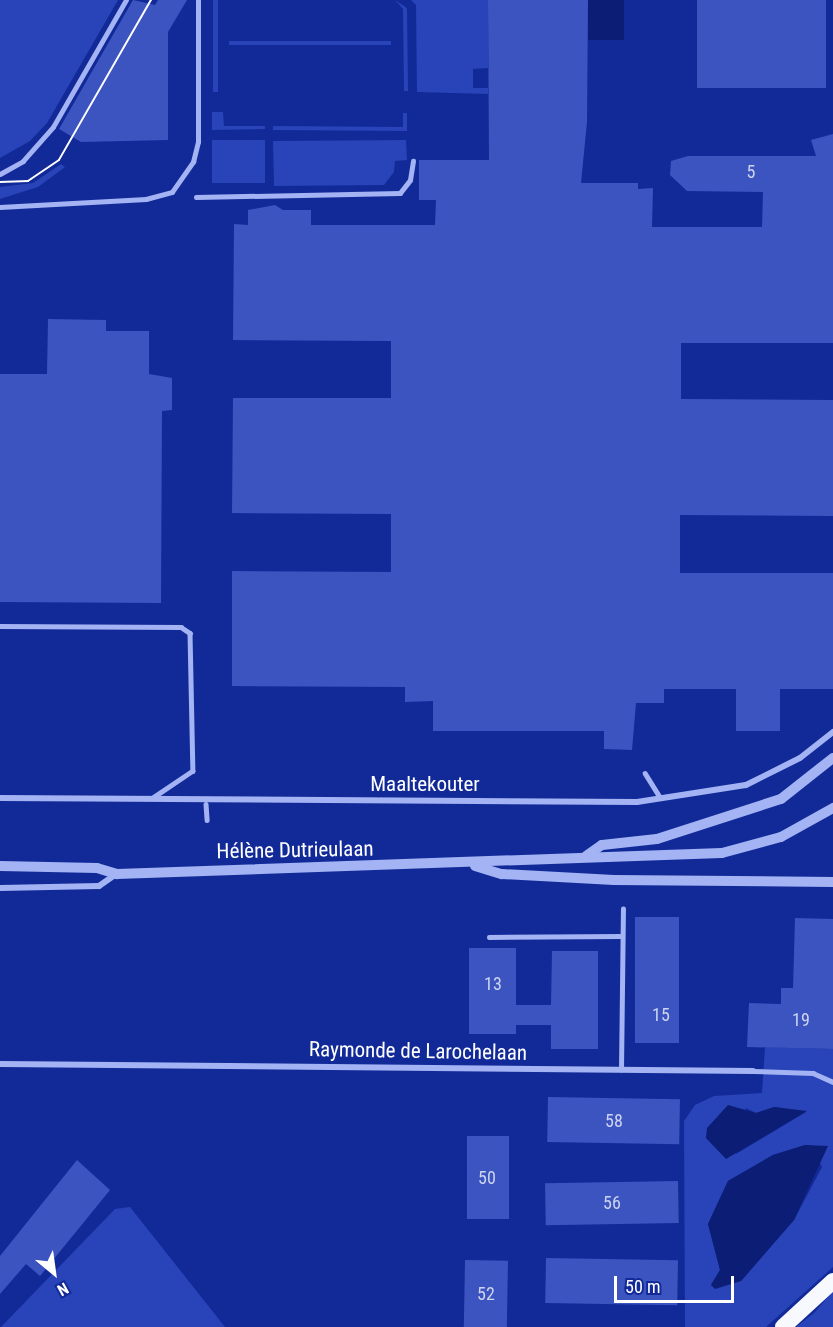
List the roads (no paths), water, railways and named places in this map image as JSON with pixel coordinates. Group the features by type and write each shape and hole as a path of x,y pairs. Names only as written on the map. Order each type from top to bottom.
{"highway":[{"path":"783,1327 833,1281"}],"street":[{"name":"Maaltekouter","path":"0,798 638,802 746,785 800,758 833,732"},
{"path":"586,856 602,845 657,839 764,806 803,786 833,758"},
{"name":"Hélène Dutrieulaan","path":"0,866 97,868 117,874 474,865 500,857 722,853 781,837 833,808"},
{"name":"Hélène Dutrieulaan","path":"474,865 501,874 833,882"},
{"path":"0,888 99,886 117,874"},
{"name":"Raymonde de Larochelaan","path":"0,1064 753,1071"}],"lane":[{"path":"0,174 23,161 53,127 126,0"},
{"path":"0,207 146,199 172,192 193,162 198,142 198,0"},
{"path":"196,197 400,193 410,180 413,161"},
{"path":"0,626 181,627 190,633 193,771 152,799"},
{"path":"645,773 660,797"},
{"path":"206,804 207,820"},
{"path":"621,1070 623,909"},
{"path":"489,937 621,936"},
{"name":"Raymonde de Larochelaan","path":"753,1071 813,1073 833,1082"}],"tram line":[{"path":"0,182 28,181 59,160 151,0"}]}
